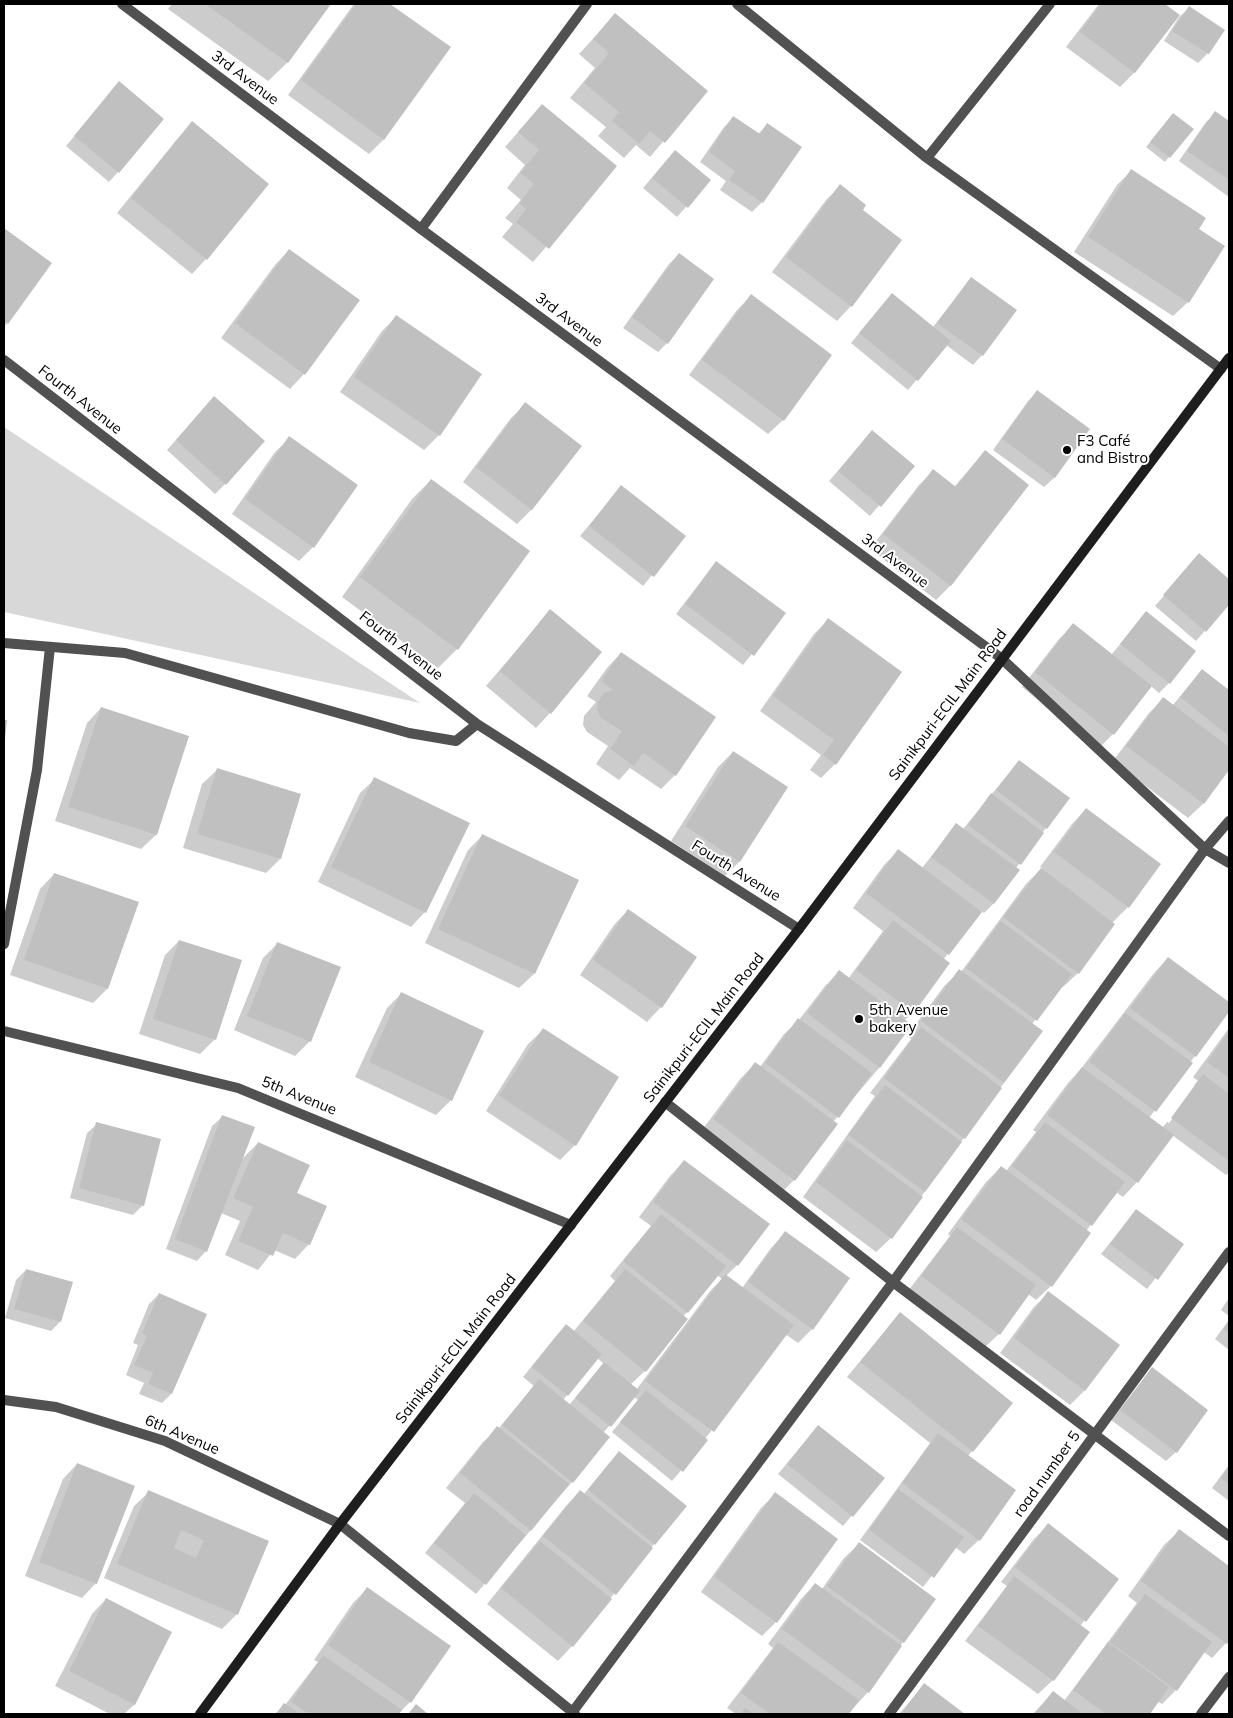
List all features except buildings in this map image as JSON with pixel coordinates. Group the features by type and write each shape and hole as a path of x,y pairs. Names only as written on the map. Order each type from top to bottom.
{"main road":[{"name":"Sainikpuri-ECIL Main Road","path":"200,1714 340,1524 799,929 1001,658 1229,358"}],"street":[{"name":"3rd Avenue","path":"122,4 421,229 1001,658 1204,849 1229,863"},
{"path":"421,229 587,4"},
{"path":"737,4 927,158 1221,370"},
{"path":"927,158 1050,4"},
{"name":"Fourth Avenue","path":"4,360 477,724 799,929"},
{"path":"4,643 125,653 409,733 456,741 477,724"},
{"path":"4,944 37,770 50,647"},
{"path":"573,1714 893,1282 1204,849 1229,821"},
{"name":"5th Avenue","path":"4,1031 238,1088 571,1224"},
{"path":"665,1102 893,1282 1229,1536"},
{"name":"road number 5","path":"889,1714 1229,1252"},
{"name":"6th Avenue","path":"4,1400 56,1406 165,1441 340,1524 573,1714"},
{"path":"1201,1714 1229,1677"}],"shaded area":[{"path":"4,427 420,703 4,612"}],"place":[{"name":"F3 Café and Bistro","path":"1067,450"},
{"name":"5th Avenue bakery","path":"859,1019"}]}
